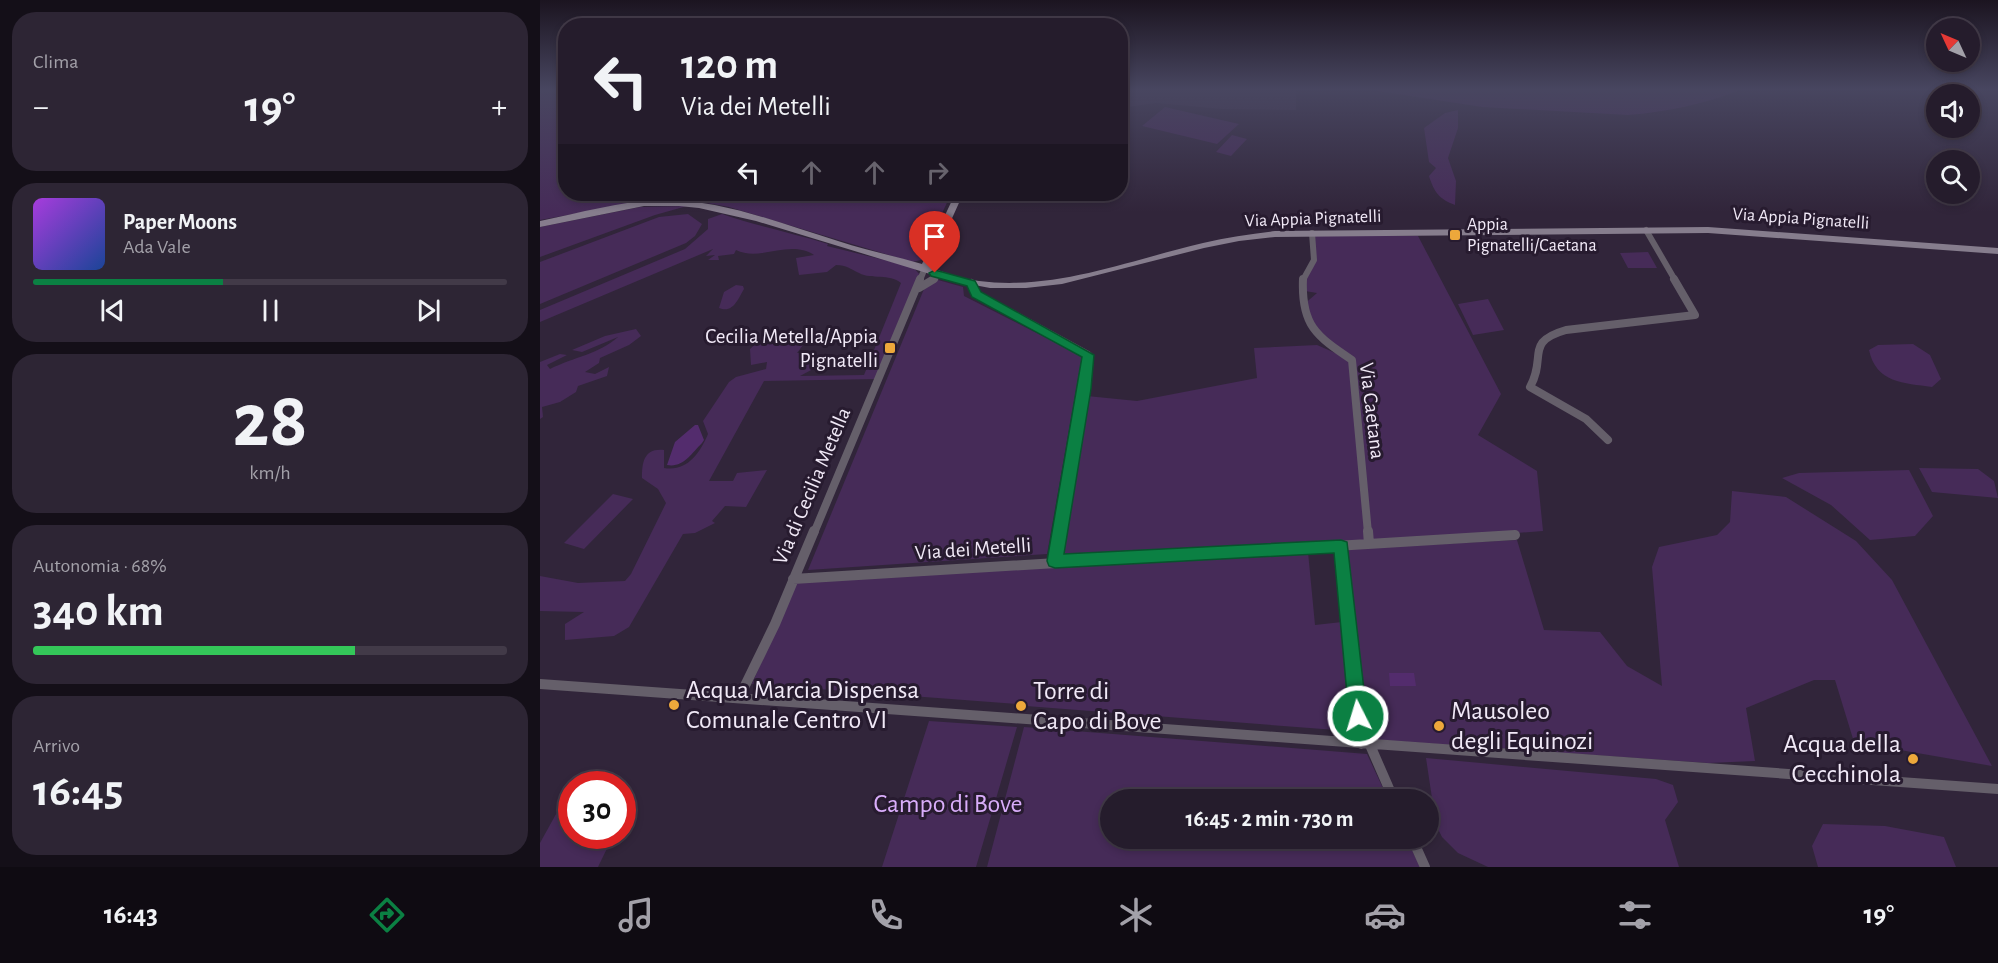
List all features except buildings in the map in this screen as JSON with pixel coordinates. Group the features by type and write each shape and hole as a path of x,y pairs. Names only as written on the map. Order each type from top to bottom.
{"street":[{"path":"925,268 955,201"},
{"name":"Via Appia Pignatelli","path":"540,224 641,205 687,204 783,226 925,268 939,275 971,283 999,285 1032,284 1144,262 1238,238 1312,233 1735,231 1998,251"},
{"path":"1608,440 1586,419 1535,392 1530,387 1537,375 1540,342 1548,335 1566,330 1695,315 1646,230"},
{"name":"Via Caetana","path":"1312,233 1314,260 1303,278 1302,306 1322,341 1352,360 1369,544"},
{"name":"Via di Cecilia Metella","path":"739,698 760,658 925,268"},
{"path":"918,289 939,275"},
{"path":"971,283 976,294 1088,355 1085,389 1055,561"},
{"name":"Via dei Metelli","path":"793,579 1515,534"},
{"path":"1341,546 1365,744 1388,789"},
{"path":"540,684 1998,789"},
{"path":"1417,849 1425,867"}],"green space":[{"path":"540,130 558,130 558,201 647,201 540,220"},
{"path":"1161,130 1232,130 1217,144"},
{"path":"1424,130 1457,130 1448,158 1456,181 1455,205 1435,191 1429,176 1436,168 1429,162"},
{"path":"1232,135 1247,139 1231,156 1216,152"},
{"path":"696,201 948,201 924,252 925,256 921,260 912,262 729,207"},
{"path":"687,206 655,215 540,257 540,227 640,207"},
{"path":"688,214 702,224 695,236 686,243 540,304 540,262 659,217"},
{"path":"722,214 828,244 827,246 913,267 920,275 877,379 764,381 709,481 733,481 737,473 767,470 746,507 725,506 712,521 715,523 695,533 683,534 629,627 614,636 565,640 565,624 584,612 540,611 540,576 578,583 625,581 631,574 666,503 658,489 642,478 644,462 648,454 652,451 664,450 664,468 679,467 692,460 708,434 703,421 729,382 736,377 766,369 767,362 751,365 750,349 762,338 777,341 791,337 806,341 797,353 804,353 813,369 800,376 864,375 901,283 891,278 864,275 840,265 836,265 827,272 799,275 796,258 814,255 795,249 755,254 736,250 734,254 718,256 719,260 708,260 715,255 706,256 713,249 540,322 540,310 685,249 708,229 708,219"},
{"path":"1313,236 1418,236 1501,394 1478,435 1537,471 1543,531 1369,544 1061,555 1087,396 1137,401 1257,378 1254,348 1317,345 1349,359 1331,347 1302,306 1317,293 1305,291 1306,274 1315,264"},
{"path":"1648,252 1657,268 1628,268 1620,253"},
{"path":"938,280 963,287 964,296 1082,356 1047,554 808,570 924,289"},
{"path":"736,285 743,286 744,289 737,301 728,309 719,308 724,292"},
{"path":"1488,299 1504,330 1473,335 1458,304"},
{"path":"636,329 641,336 629,345 600,358 599,363 585,372 595,374 609,367 607,376 578,386 576,392 560,402 542,407 543,417 540,419 540,362 560,354 567,355 547,365 550,369 611,343 618,337 582,352 572,350 605,336"},
{"path":"1913,344 1930,355 1941,379 1932,387 1902,382 1885,375 1878,369 1869,350 1878,345"},
{"path":"1919,468 1978,469 1994,481 1998,498 1932,492"},
{"path":"1909,470 1933,516 1915,536 1870,540 1831,505 1782,478 1799,473"},
{"path":"1732,491 1786,497 1856,541 1892,580 1992,766 1854,742 1835,680 1814,680 1746,708 1755,761 1708,763 1364,739 1346,549 1517,540 1544,630 1600,632 1627,666 1662,686 1652,567 1659,547 1717,535 1730,522"},
{"path":"613,494 633,499 584,549 564,543"},
{"path":"1308,552 1315,625 1342,622 1349,731 1026,706 1027,702 1017,704 752,684 796,581"},
{"name":"Campo di Bove","path":"929,721 1017,727 976,867 882,867"},
{"path":"1024,727 1367,754 1383,789 1100,789 1100,849 1412,849 1420,867 987,867"},
{"path":"1426,758 1656,779 1673,785 1678,802 1665,820 1679,867 1488,867 1458,853 1442,837 1439,831 1439,789 1431,789"},
{"path":"558,810 558,849 607,849 598,867 540,867 540,843"},
{"path":"1823,824 1885,826 1944,837 1956,867 1818,867 1812,846"}],"shaded area":[{"path":"698,425 704,440 702,443 682,462 667,465 675,442"},
{"path":"1389,673 1414,673 1416,686 1390,686"}],"place":[{"name":"Appia Pignatelli/Caetana","path":"1455,235"},
{"name":"Cecilia Metella/Appia Pignatelli","path":"890,348"},
{"name":"Acqua Marcia Dispensa Comunale Centro VI","path":"674,705"},
{"name":"Torre di Capo di Bove","path":"1021,706"},
{"name":"Mausoleo degli Equinozi","path":"1439,726"},
{"name":"Acqua della Cecchinola","path":"1913,759"}],"route":[{"path":"935,273 971,283 976,294 1088,355 1085,389 1055,561 1341,546 1358,716"}]}
